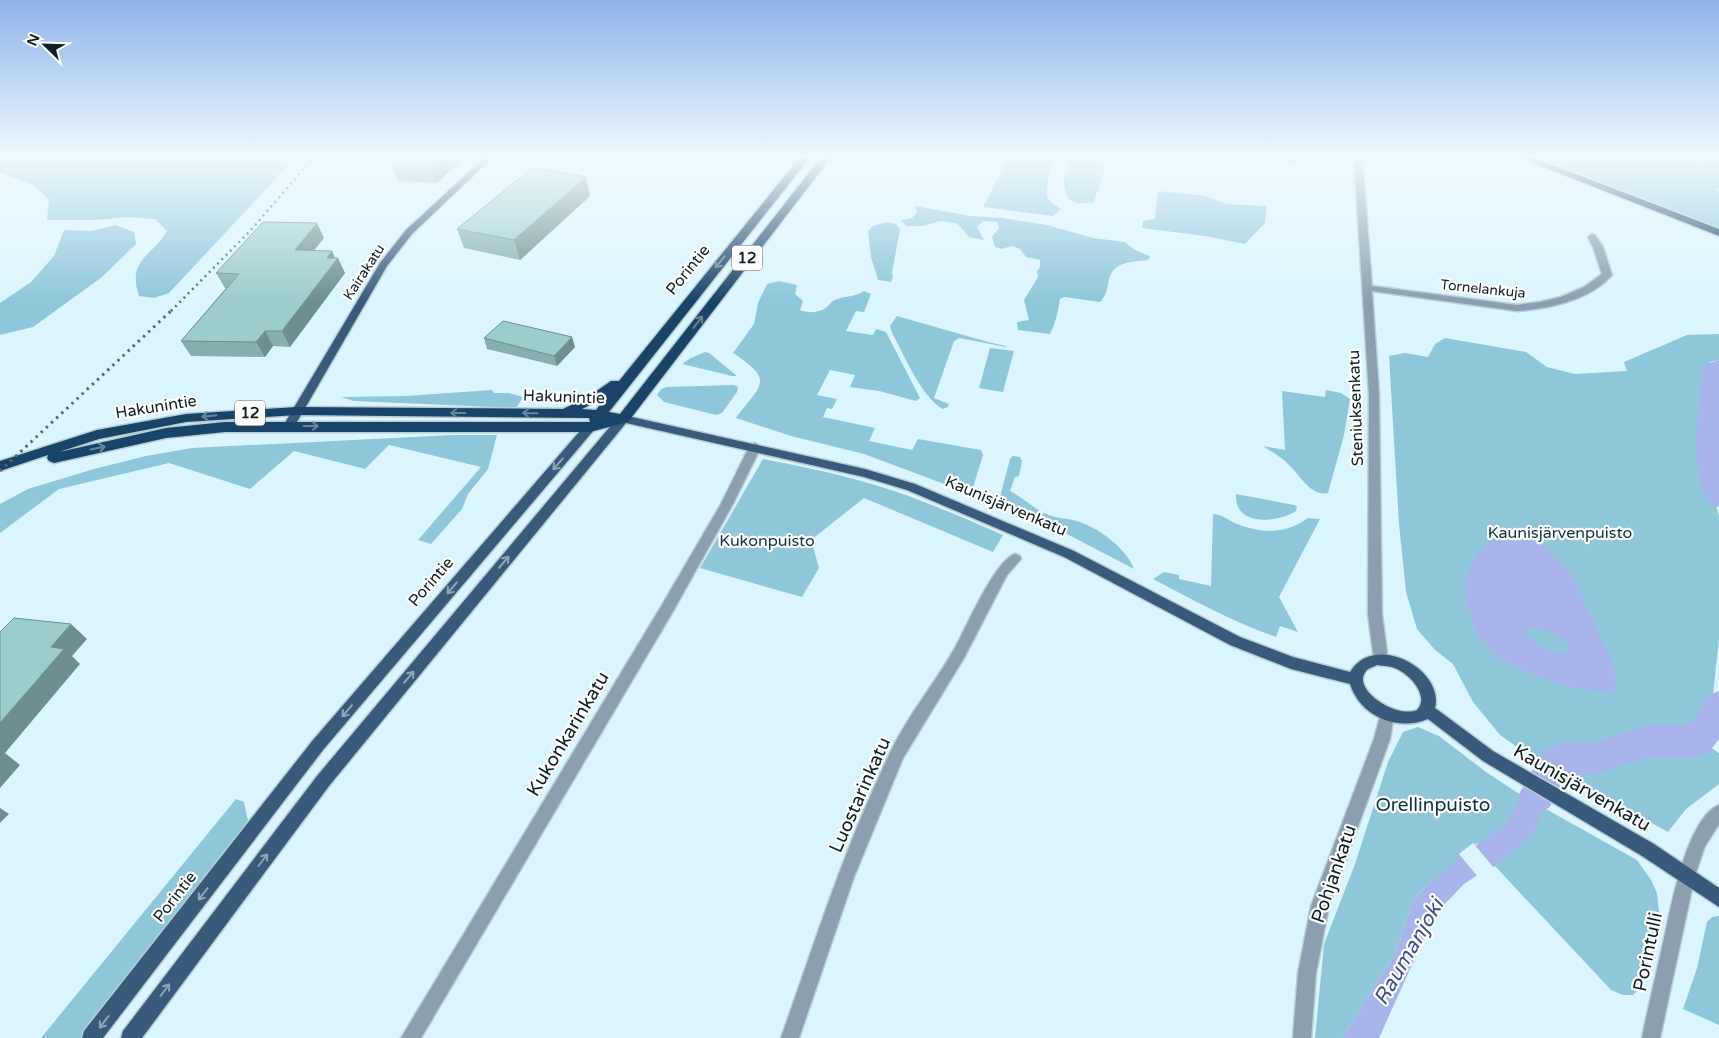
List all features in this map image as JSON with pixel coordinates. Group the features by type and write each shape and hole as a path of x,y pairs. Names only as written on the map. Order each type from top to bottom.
{"highway":[{"name":"Porintie","path":"590,427 618,386 644,357 767,204"},
{"name":"12","path":"623,419 790,204"},
{"path":"1646,204 1719,233"},
{"name":"12","path":"553,413 572,409 618,386"},
{"name":"Hakunintie","path":"0,466 97,435 144,425 219,415 297,411 505,419 546,427 590,427 623,419"},
{"name":"Hakunintie","path":"0,474 47,460 166,433 225,427 505,419 553,413 600,414 623,419"}],"main road":[{"name":"Kairakatu","path":"289,426 366,290 408,232 438,204"},
{"path":"130,1038 323,781 623,419"},
{"name":"Kaunisjärvenkatu","path":"623,419 865,472 937,498 1069,554 1235,641 1291,663 1355,679"},
{"name":"Porintie","path":"91,1038 318,745 590,427"},
{"path":"1381,660 1400,664 1419,677 1429,693 1430,701 1427,710 1422,715 1412,718 1398,718 1387,714 1369,704 1358,690 1355,679 1361,665 1366,662 1381,660"},
{"name":"Kaunisjärvenkatu","path":"1427,710 1481,751 1521,778 1566,802 1687,875 1719,898"}],"street":[{"name":"Steniuksenkatu","path":"1362,204 1374,394 1375,614 1381,660"},
{"name":"Tornelankuja","path":"1368,288 1517,308 1539,307 1597,284 1607,276 1598,247 1592,237"},
{"name":"Kukonkarinkatu","path":"410,1038 667,609 727,504 755,447"},
{"name":"Luostarinkatu","path":"790,1038 846,876 897,754 959,654 1002,572 1015,559"},
{"name":"Pohjankatu","path":"1302,1038 1307,972 1320,906 1382,739 1387,714"},
{"name":"Porintulli","path":"1651,1038 1693,855 1708,823 1719,814"}],"green space":[{"path":"49,204 252,204 169,293 154,298 139,296 136,274 142,260 167,231 155,219 128,217 96,220 47,220"},
{"path":"984,204 1055,204 1061,209 1053,216 983,207"},
{"path":"1157,204 1267,206 1265,223 1245,244 1205,236 1142,228 1143,221 1155,219"},
{"path":"1658,204 1719,204 1719,228"},
{"path":"915,206 970,216 1002,218 1047,225 1093,238 1125,242 1135,250 1150,256 1148,260 1130,262 1115,269 1111,274 1105,294 1100,302 1065,297 1060,299 1050,334 1018,330 1017,322 1029,320 1024,300 1038,277 1037,271 1040,267 1040,260 1026,257 1020,249 1012,246 1001,249 995,247 992,237 999,228 997,222 983,221 977,227 984,240 969,237 958,224 941,221 923,226 906,226 901,220 912,218 917,212"},
{"path":"887,222 896,224 900,229 891,282 878,280 871,257 868,231 873,226"},
{"path":"115,225 134,232 136,244 102,277 33,327 0,335 0,303 31,282 54,256 64,230 91,231"},
{"path":"779,281 797,285 795,294 803,301 800,310 806,312 821,310 837,299 856,295 864,291 871,294 864,312 856,311 846,331 873,335 876,329 886,332 920,398 916,401 879,391 850,387 855,375 830,370 817,395 837,399 832,409 827,408 823,417 875,428 869,441 912,450 918,439 981,450 983,455 971,494 864,454 791,436 736,418 758,389 760,383 755,370 733,353 754,324 758,303 767,284"},
{"path":"897,316 1006,347 959,338 954,341 934,398 949,404 948,407 943,409 935,403 921,386 892,333 890,326"},
{"name":"Kaunisjärvenpuisto","path":"1719,334 1719,360 1710,362 1704,382 1704,455 1719,517 1719,639 1712,703 1684,729 1719,753 1719,784 1686,809 1668,832 1530,756 1500,735 1473,702 1453,664 1435,650 1417,629 1406,592 1399,524 1389,356 1405,353 1428,357 1435,344 1445,338 1526,352 1547,367 1575,374 1627,371 1624,362 1687,335"},
{"path":"990,348 1014,351 1003,392 979,388"},
{"path":"705,352 709,353 737,376 682,364"},
{"path":"734,385 738,387 737,392 722,413 716,415 664,402 657,395 661,389 667,387"},
{"path":"492,390 494,393 509,393 523,397 516,408 354,401 341,397 406,396"},
{"path":"1326,390 1341,393 1350,399 1344,435 1328,493 1322,493 1311,489 1286,462 1263,446 1285,450 1282,391 1325,397"},
{"path":"453,435 497,435 488,469 468,494 462,509 431,544 418,540 481,467 389,445 365,469 294,451 250,489 169,463 59,489 0,533 0,504 28,489 146,456 192,448"},
{"path":"1013,456 1020,457 1022,461 1019,476 1015,477 1010,491 1046,514 1080,522 1096,529 1119,547 1134,569 1046,523 998,504 1010,459"},
{"name":"Kukonpuisto","path":"763,459 805,467 891,490 940,508 1003,535 993,552 864,498 811,540 819,568 802,597 700,568"},
{"path":"1236,494 1294,505 1297,506 1296,511 1268,520 1249,517 1237,505"},
{"path":"1213,514 1237,524 1265,531 1283,530 1308,518 1320,519 1279,597 1298,632 1280,626 1276,637 1229,618 1153,579 1164,572 1179,575 1179,579 1211,586"},
{"name":"Orellinpuisto","path":"1418,727 1439,736 1486,772 1521,795 1637,860 1651,880 1657,893 1659,911 1639,989 1633,995 1623,995 1611,990 1495,866 1477,843 1423,889 1413,902 1395,954 1342,1038 1315,1038 1324,944 1355,864 1388,762 1403,732"},
{"path":"236,799 244,802 248,821 240,834 81,1038 41,1038"},
{"path":"1719,916 1719,1025 1683,1009 1697,968 1707,922 1712,917"}],"water":[{"path":"1512,538 1541,543 1571,573 1613,664 1616,682 1612,694 1563,685 1534,675 1499,659 1478,636 1466,601 1465,579 1477,555 1484,546 1495,540","holes":["1533,627 1553,633 1569,643 1569,653 1556,652 1544,648 1529,637 1526,631"]},
{"path":"1556,763 1557,784 1544,806 1535,829 1524,842 1495,866 1464,884 1441,908 1425,936 1379,1038 1342,1038 1395,954 1413,902 1423,889 1459,857 1507,824 1521,795 1541,767"}],"pier":[{"path":"1541,764 1559,774 1559,785 1547,805 1521,791"},
{"path":"1473,843 1495,869 1478,877 1459,854"}],"building":[{"path":"487,204 555,204 514,240 457,229"},
{"path":"263,222 317,223 295,250 332,251 327,258 338,258 282,331 265,331 256,342 181,341 239,274 216,273"},
{"path":"503,321 572,337 554,356 484,338"},
{"path":"14,618 71,624 51,647 64,649 0,723 0,632"}],"waterway":[{"name":"Raumanjoki","path":"1719,368 1715,369 1710,434 1712,465 1719,497"},
{"name":"Raumanjoki","path":"1536,796 1556,763 1564,758 1594,759 1647,741 1697,741 1717,715 1719,706"}],"railway":[{"path":"172,310 250,231 273,204"},
{"path":"0,471 172,310"}]}
